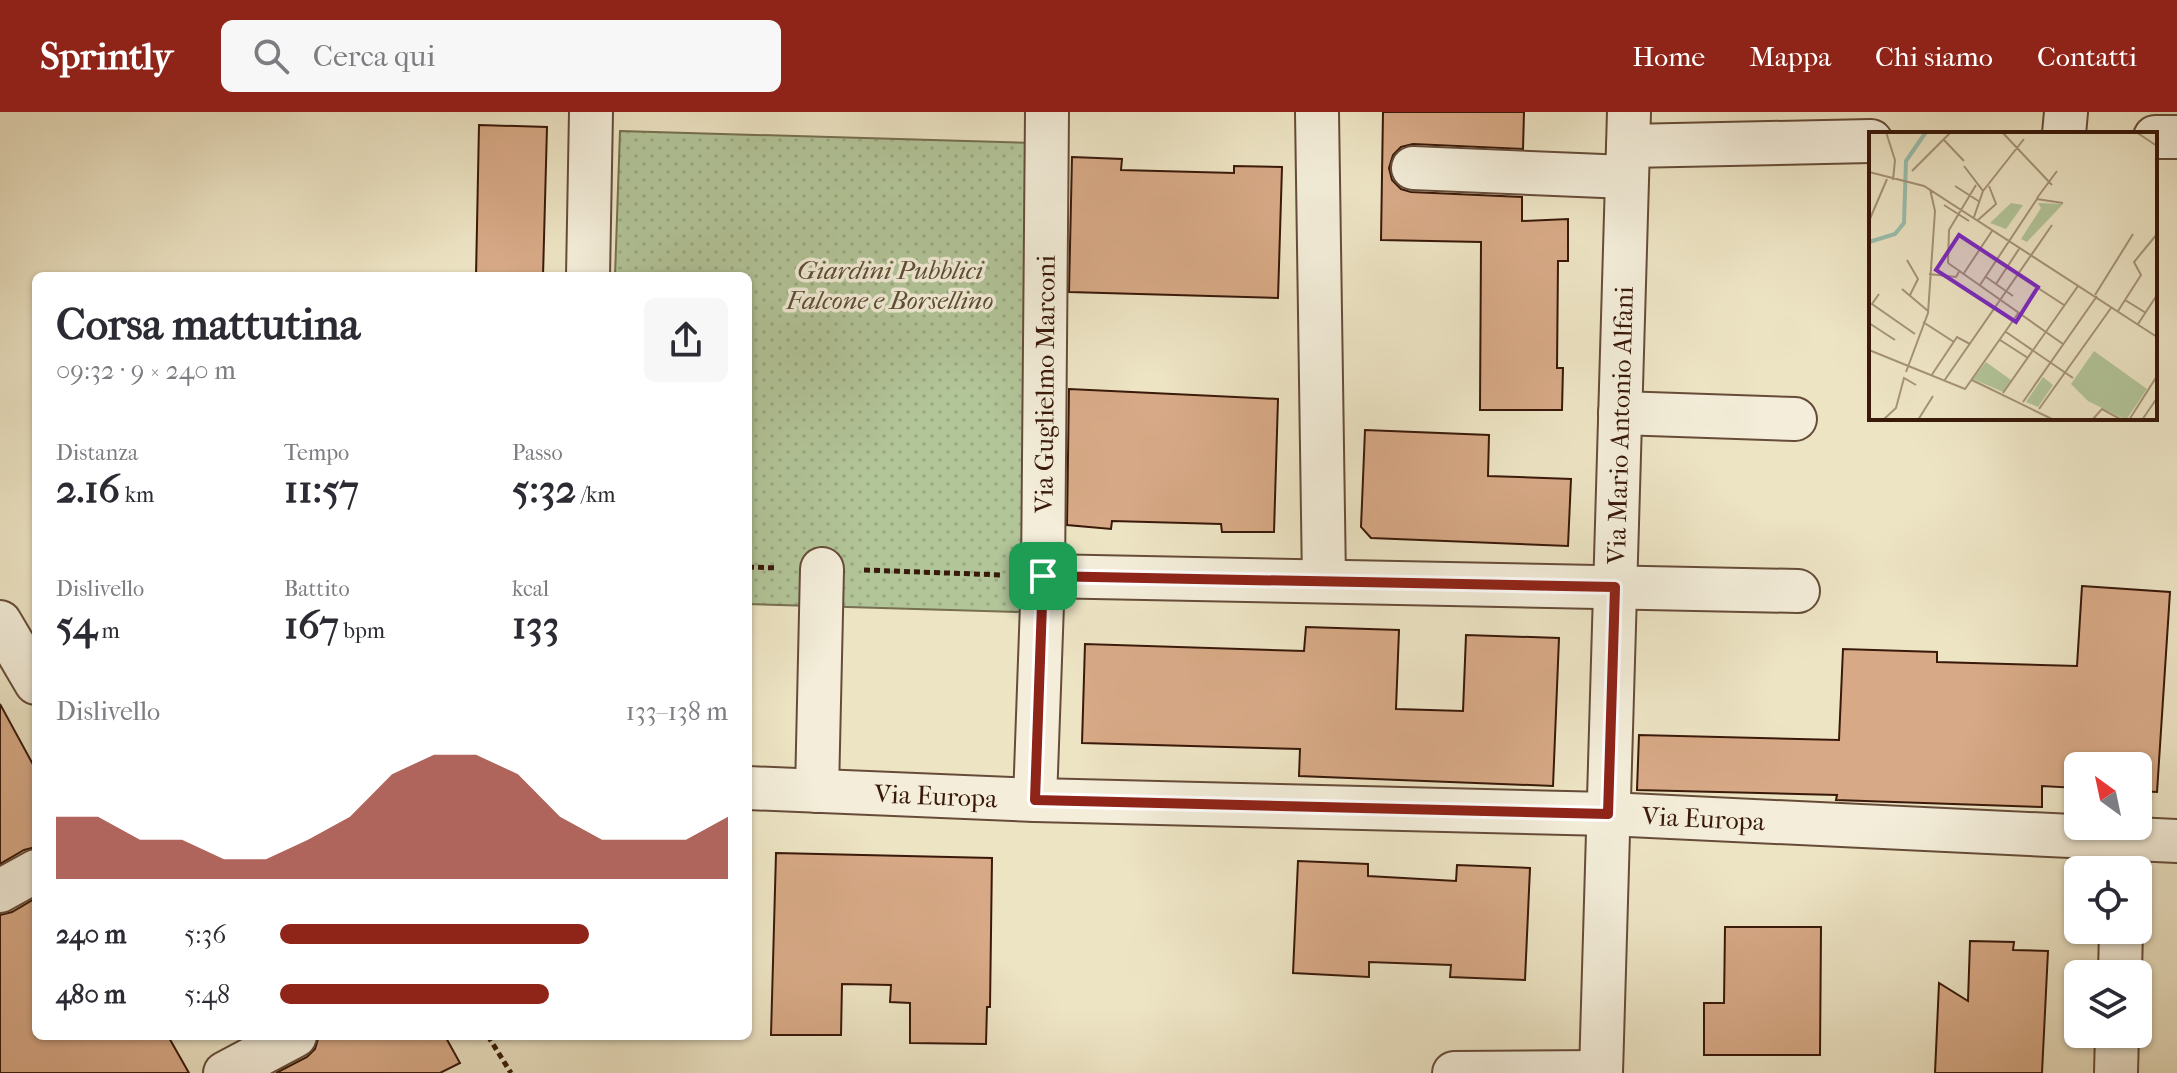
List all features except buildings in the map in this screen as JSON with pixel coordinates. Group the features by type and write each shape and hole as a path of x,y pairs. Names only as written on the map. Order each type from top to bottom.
{"street":[{"path":"588,272 591,112"},
{"name":"Via Guglielmo Marconi","path":"1035,800 1043,576 1047,112"},
{"path":"1317,112 1324,581"},
{"path":"2064,132 2066,112"},
{"path":"1413,168 1628,145 1869,141"},
{"name":"Via Mario Antonio Alfani","path":"1601,1072 1628,145"},
{"path":"1620,413 1795,419"},
{"path":"817,791 822,569"},
{"path":"1043,576 1798,591"},
{"path":"0,622 32,676"},
{"name":"Via Europa","path":"752,788 1035,800 1608,814 2124,854 2177,841"},
{"path":"0,891 32,873"},
{"path":"225,1073 287,1040"},
{"path":"2116,1073 2117,1048"},
{"path":"1454,1073 1601,1072"}],"path":[{"path":"752,567 1043,576"},
{"path":"490,1040 511,1073"}],"green space":[{"name":"Giardini Pubblici Falcone e Borsellino","path":"620,131 1037,143 1022,612 752,604 752,272 615,272"}],"route":[{"path":"1043,576 1615,587 1608,814 1035,800 1043,576"}]}
